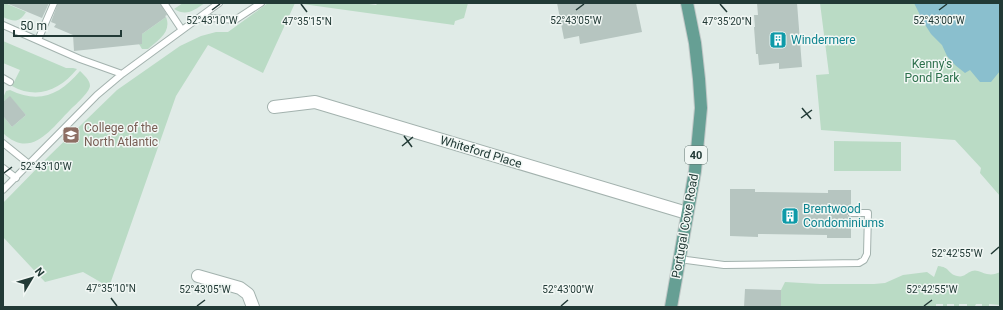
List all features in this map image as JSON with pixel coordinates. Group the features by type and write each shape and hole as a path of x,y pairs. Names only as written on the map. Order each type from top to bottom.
{"main road":[{"name":"Portugal Cove Road","path":"671,307 695,170 700,108 699,79 695,43 687,3"}],"street":[{"name":"Whiteford Place","path":"274,107 315,102 687,213"},
{"path":"198,276 240,288 248,294 253,307"}],"lane":[{"path":"38,40 54,3"},
{"path":"164,3 182,30"},
{"path":"3,190 97,95 122,74 219,3"},
{"path":"198,19 212,18 235,20 261,3"},
{"path":"3,25 80,59 122,74"},
{"path":"3,78 10,82"},
{"path":"3,143 29,164"},
{"path":"3,168 16,178"},
{"path":"679,260 724,265 859,263 864,260 868,254 868,213 851,213"}],"green space":[{"path":"3,3 26,12 19,20 13,21 7,19 3,17"},
{"path":"183,3 205,3 190,12 183,12 174,9"},
{"path":"268,3 295,3 263,73 208,45 176,96 109,287 83,272 45,282 3,237 3,203 117,90 180,46 201,36 216,32 228,32"},
{"path":"295,3 362,3 376,5 378,3 468,3 464,18 455,21 454,25"},
{"name":"Kenny's Pond Park","path":"820,3 1000,3 1000,196 980,173 981,168 955,140 821,130 816,75 829,74"},
{"path":"166,17 166,31 160,39 148,49 142,49 139,44 142,44 142,34"},
{"path":"3,41 66,68 77,69 63,82 48,91 30,92 21,90 12,86 20,70 3,63"},
{"path":"80,71 89,82 89,89 82,99 48,133 31,143 23,143 13,141 3,133 4,117 12,127 26,115 10,97 3,102 6,91 10,90 30,96 48,95 65,86"},
{"path":"834,141 901,142 901,171 834,171"},
{"path":"938,266 947,269 954,275 959,276 963,276 974,271 985,274 995,274 1000,272 1000,305 989,304 989,306 982,306 982,304 976,304 975,306 967,306 967,304 959,304 959,306 954,306 954,304 947,304 947,306 943,306 943,304 936,304 936,307 781,307 781,290 785,282 820,284 885,283 903,275 927,272 934,277"}],"water":[{"path":"914,3 1000,3 1000,71 991,82 980,82 970,70 965,73 955,65 947,56 942,45 931,34"}],"building":[{"path":"6,3 49,3 42,18"},
{"path":"58,3 160,3 167,15 142,34 142,44 74,51 73,35 54,27 56,24 51,22"},
{"path":"557,3 636,3 642,32 580,44 579,36 564,39"},
{"name":"Windermere","path":"757,3 797,3 802,67 779,69 779,63 759,65 758,54 756,54 754,27 754,15 758,15"},
{"path":"10,96 26,115 12,127 3,116 3,102"},
{"name":"Brentwood Condominiums","path":"730,189 755,189 755,192 828,193 828,190 851,190 851,209 848,209 847,216 851,217 851,238 827,238 827,235 758,234 758,237 730,236"},
{"path":"745,289 781,290 781,307 744,307"}],"place":[{"name":"Windermere","path":"778,40"},
{"name":"College of the North Atlantic","path":"71,135"},
{"name":"Brentwood Condominiums","path":"790,216"}]}
